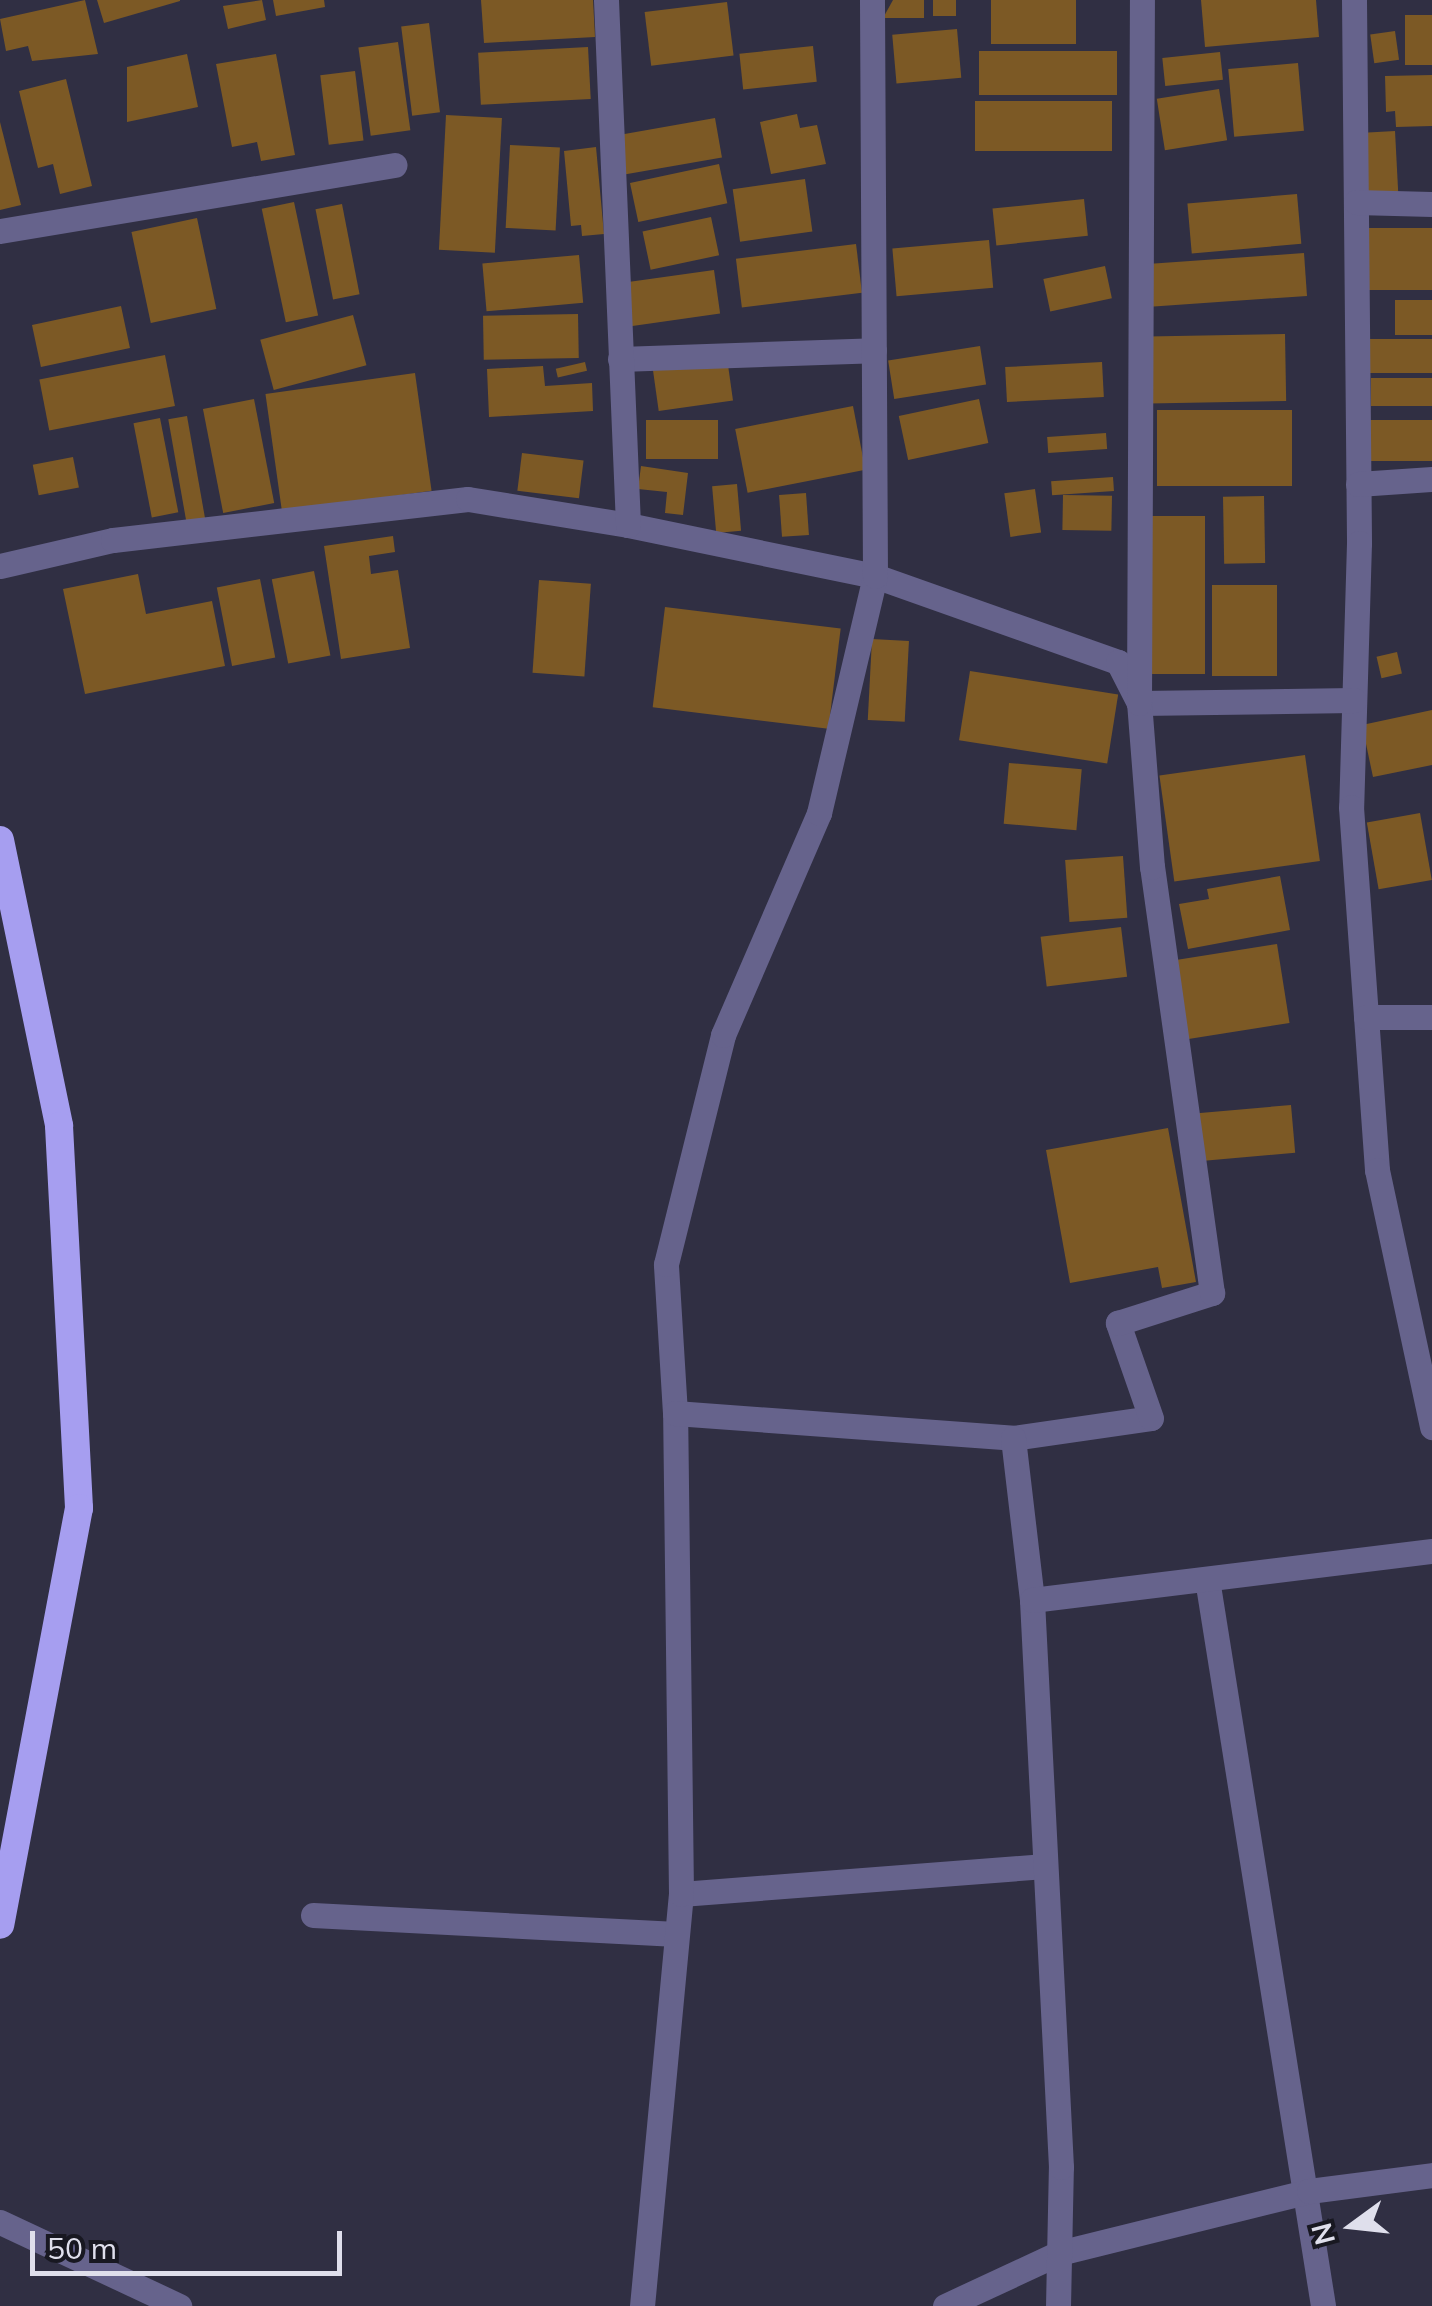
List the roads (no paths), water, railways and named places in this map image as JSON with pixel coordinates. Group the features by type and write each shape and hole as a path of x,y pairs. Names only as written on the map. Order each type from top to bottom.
{"highway":[{"path":"0,840 59,1126 79,1508 0,1925"}],"street":[{"path":"606,0 628,525"},
{"path":"642,2306 681,1894 675,1413 666,1264 723,1035 819,813 875,576 872,0"},
{"path":"675,1413 1013,1438 1151,1418 1118,1324 1212,1293 1152,867 1139,702 1142,0"},
{"path":"1354,0 1358,484 1351,807 1377,1170 1427,1380 1432,1427"},
{"path":"0,231 395,165"},
{"path":"1356,202 1432,204"},
{"path":"620,359 874,350"},
{"path":"1358,484 1432,479"},
{"path":"0,566 112,540 468,499 628,525 875,576 1118,662 1139,702"},
{"path":"1139,702 1354,700"},
{"path":"1366,1017 1432,1017"},
{"path":"1013,1438 1032,1600 1045,1866 1058,2306"},
{"path":"1032,1600 1432,1551"},
{"path":"1207,1579 1309,2191 1323,2306"},
{"path":"681,1894 1045,1866"},
{"path":"313,1915 677,1934"},
{"path":"945,2306 1059,2253 1309,2191 1432,2175"},
{"path":"0,2222 179,2306"}]}
